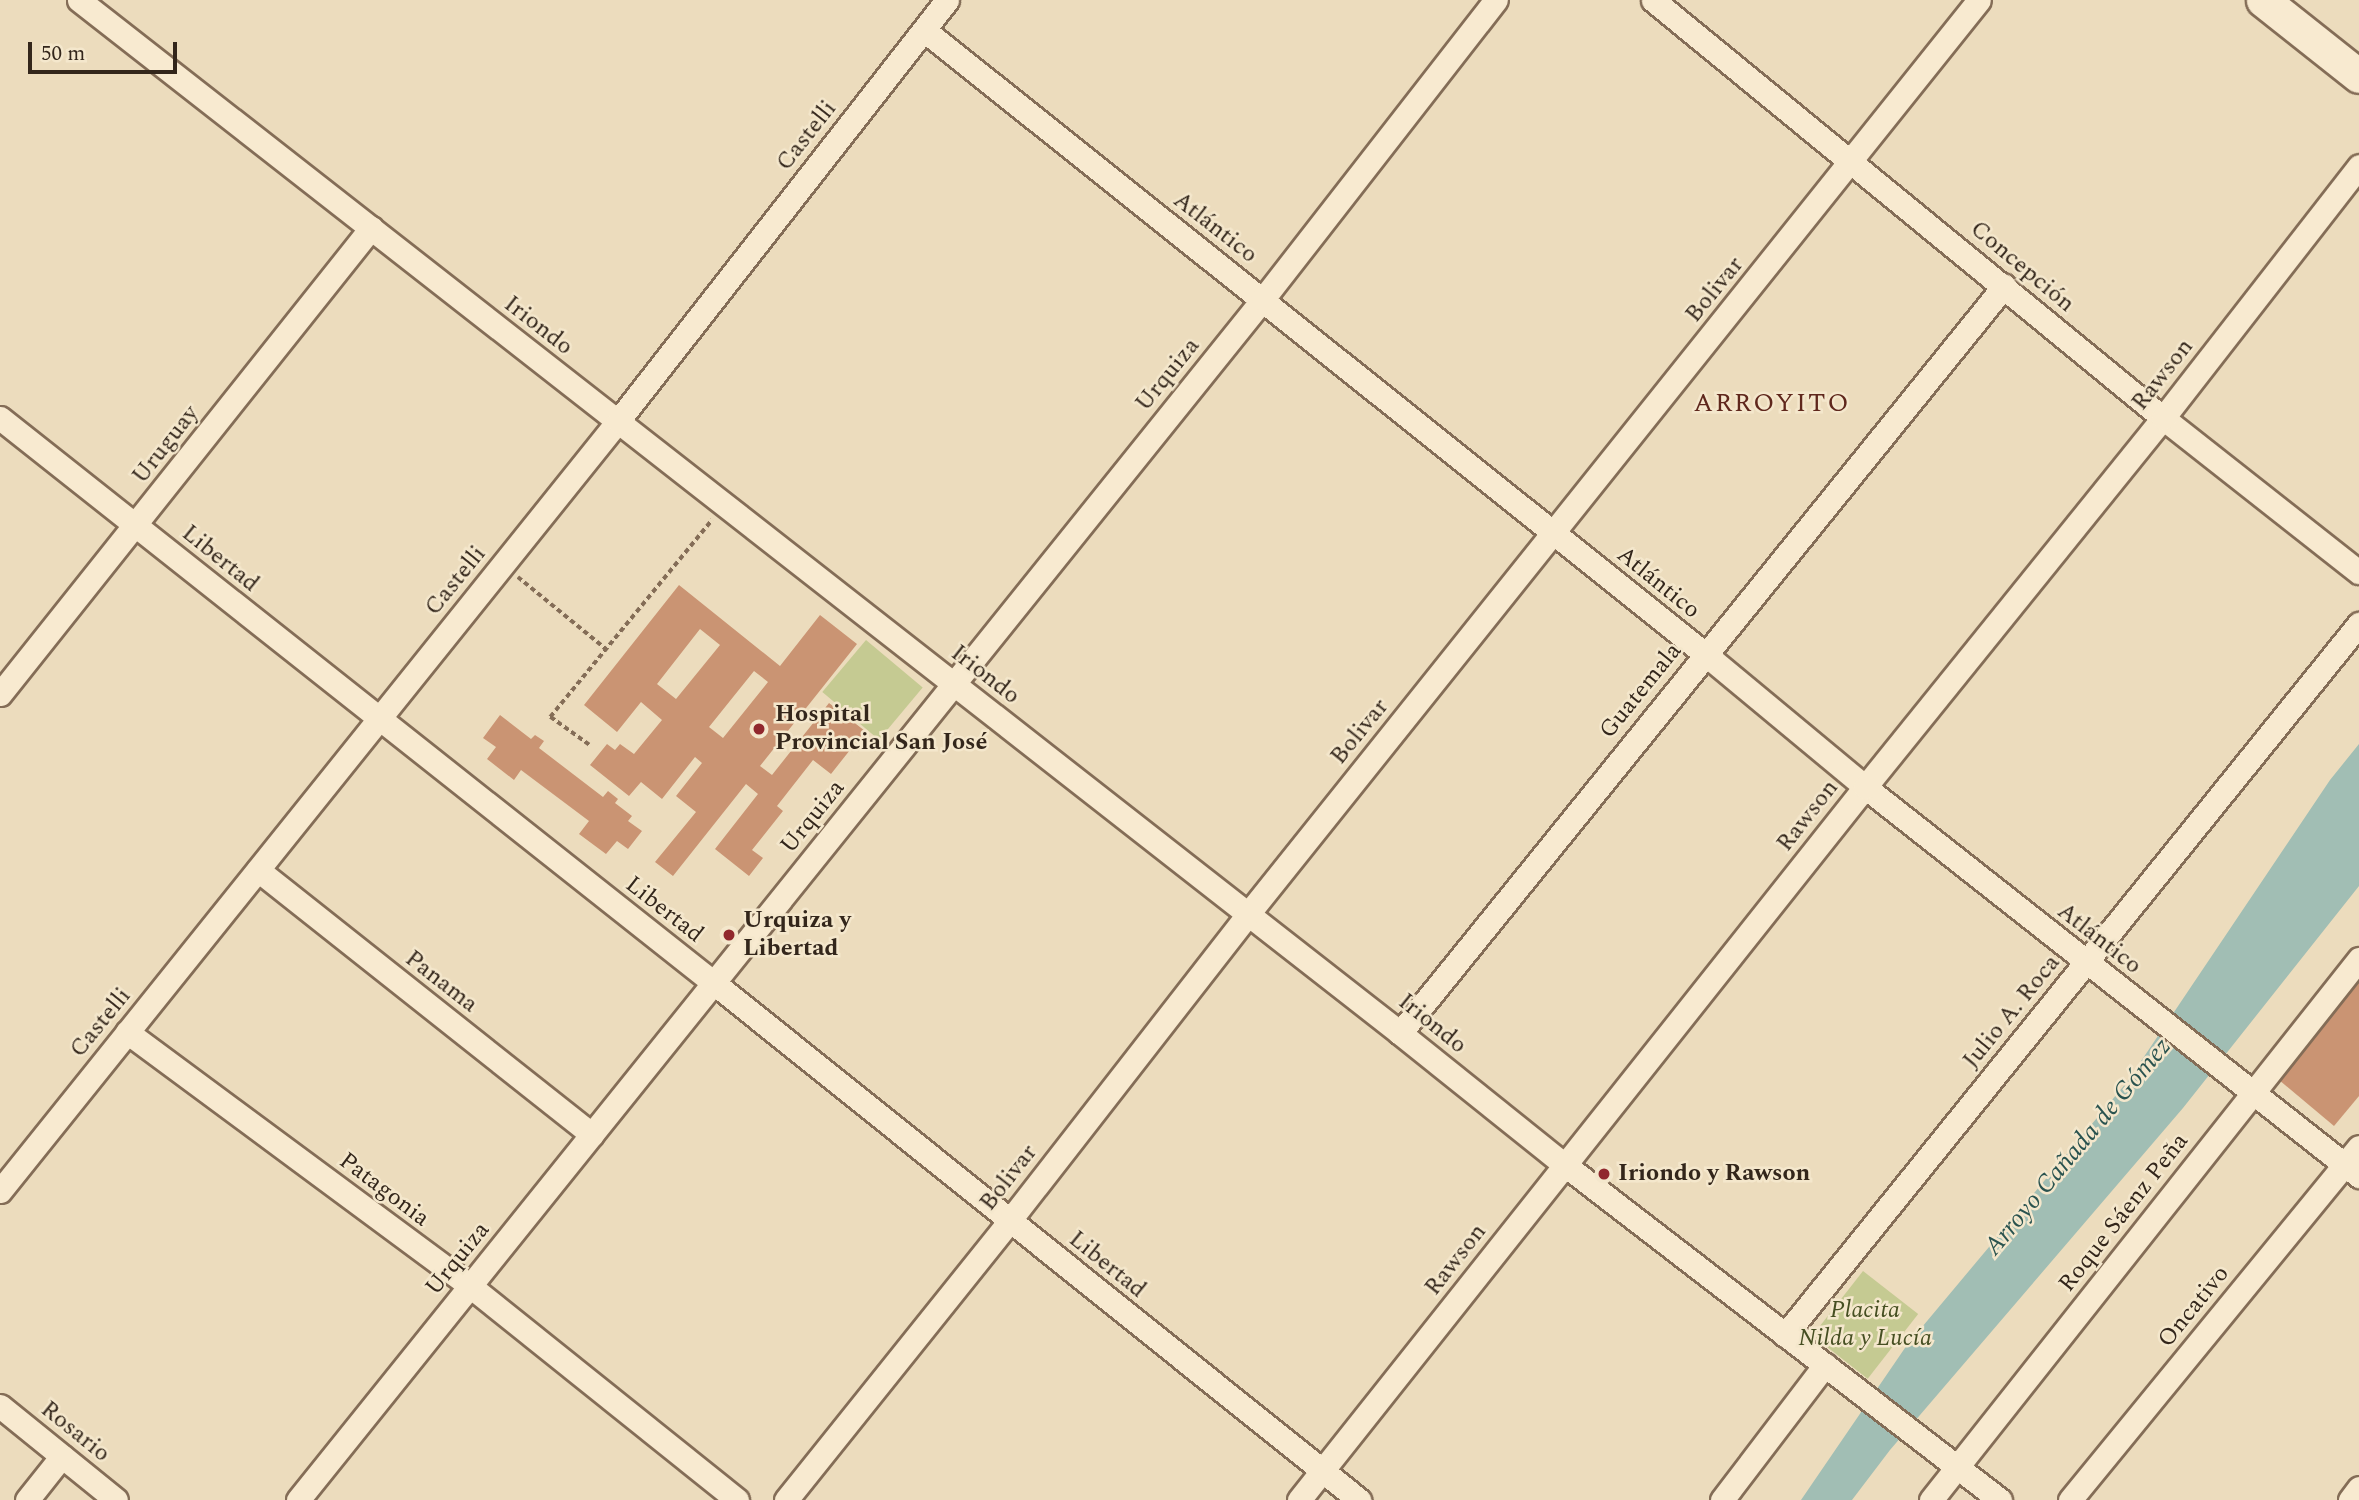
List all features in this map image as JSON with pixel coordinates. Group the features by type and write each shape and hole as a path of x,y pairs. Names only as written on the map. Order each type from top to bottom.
{"main road":[{"path":"2263,0 2359,76"}],"street":[{"name":"Iriondo","path":"79,0 1565,1165 1959,1465"},
{"name":"Castelli","path":"0,1191 618,421 947,0"},
{"name":"Urquiza","path":"298,1500 1263,299 1496,0"},
{"name":"Concepción","path":"1653,0 2163,418 2359,572"},
{"name":"Bolivar","path":"786,1500 1010,1220 1248,914 1979,0"},
{"name":"Atlántico","path":"924,30 1263,299 2085,962 2246,1086 2354,1163"},
{"name":"Rawson","path":"1299,1500 1865,787 2163,418 2359,166"},
{"name":"Uruguay","path":"0,694 371,228"},
{"name":"Guatemala","path":"1400,1033 2004,286"},
{"name":"Libertad","path":"0,418 713,982 1359,1500"},
{"name":"Julio A. Roca","path":"1785,1335 2359,624"},
{"name":"Panama","path":"258,870 592,1135"},
{"name":"Roque Sáenz Peña","path":"1931,1500 2246,1086 2359,959"},
{"name":"Patagonia","path":"127,1032 470,1286 737,1500"},
{"name":"Oncativo","path":"2070,1500 2354,1163"},
{"path":"1722,1500 1825,1365"},
{"name":"Rosario","path":"0,1406 116,1500"},
{"path":"27,1500 62,1456"},
{"path":"1959,1465 2000,1500"},
{"path":"2350,1500 2359,1488"}],"path":[{"path":"589,746 550,717 724,505"},
{"path":"502,565 606,649"}],"green space":[{"path":"866,640 923,688 879,740 822,692"},
{"name":"Placita Nilda y Lucía","path":"1863,1271 1918,1314 1868,1379 1813,1336"}],"water":[{"name":"Arroyo Cañada de Gómez","path":"2359,744 2359,886 2183,1108 1890,1450 1852,1500 1801,1500 1907,1345 2127,1082 2330,780"}],"building":[{"name":"Hospital Provincial San José","path":"679,585 780,666 820,615 857,644 760,766 772,775 829,703 865,731 831,774 813,760 777,806 783,811 752,850 763,858 749,876 715,849 758,794 746,784 673,876 655,862 696,812 676,796 702,763 695,757 662,799 641,782 629,796 590,765 607,744 615,750 620,744 634,754 662,720 641,702 617,732 584,705","holes":["700,629 720,645 676,699 657,684","754,671 768,682 723,738 709,727"]},
{"path":"500,715 531,739 535,735 544,741 539,748 603,797 608,791 618,799 615,803 632,816 628,821 642,831 628,849 617,841 606,854 579,834 589,821 521,770 514,780 487,759 496,747 483,738"},
{"path":"2359,982 2359,1096 2334,1126 2279,1080"}],"place":[{"name":"Hospital Provincial San José","path":"759,729"},
{"name":"Urquiza y Libertad","path":"729,935"},
{"name":"Iriondo y Rawson","path":"1604,1174"}],"district":[{"name":"ARROYITO","path":"1772,404"}]}
